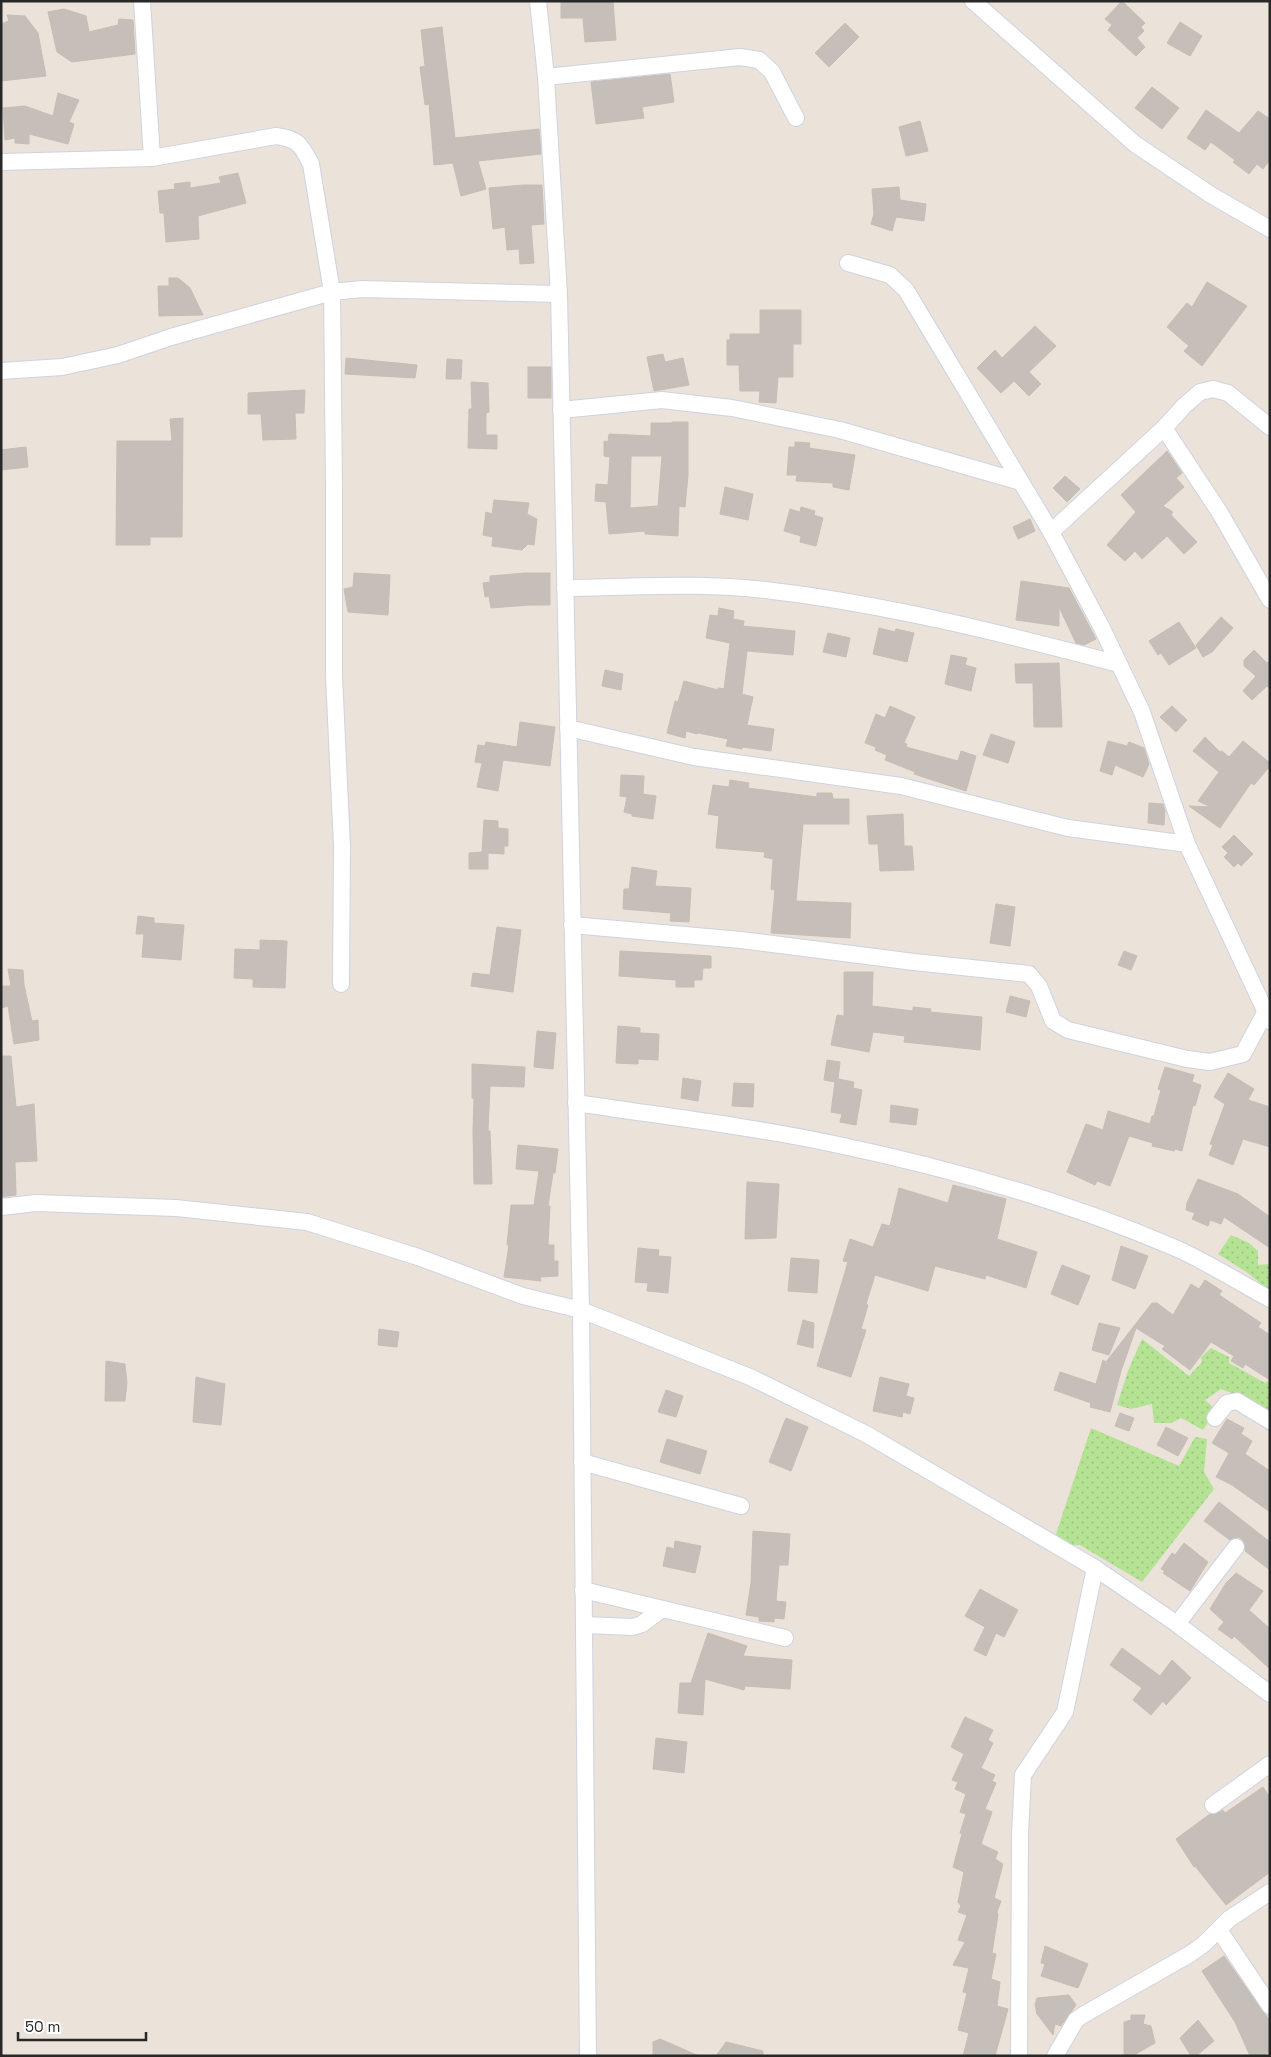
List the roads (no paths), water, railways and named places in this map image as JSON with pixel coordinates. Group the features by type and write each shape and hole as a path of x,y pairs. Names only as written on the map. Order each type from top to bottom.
{"street":[{"path":"142,1 152,158"},
{"path":"538,1 546,77 559,294 581,1310 588,2056"},
{"path":"973,1 1135,144 1212,195 1270,229"},
{"path":"546,77 740,57 759,60 772,72 796,118"},
{"path":"1,162 152,158 276,136 292,138 301,147 311,164 332,292 334,676 342,846 342,984"},
{"path":"572,925 741,940 914,962 1029,974 1039,986 1053,1022 1068,1030 1187,1059 1210,1062 1243,1054 1268,1016 1188,844 1142,712 1051,532 906,290 890,275 848,263"},
{"path":"1,371 62,367 118,355 180,334 332,292 362,289 559,294"},
{"path":"1051,532 1164,428 1200,392 1213,389 1228,393 1270,427"},
{"path":"561,410 662,400 732,408 840,430 1021,482"},
{"path":"1164,428 1220,513 1270,600"},
{"path":"565,588 692,586 772,590 900,611 1007,634 1119,664"},
{"path":"568,728 694,757 901,786 1068,828 1188,844"},
{"path":"576,1103 833,1144 931,1167 1109,1222 1175,1248 1270,1298"},
{"path":"1,1207 36,1203 176,1208 307,1222 418,1257 523,1296 581,1310 750,1378 866,1434 1095,1568 1177,1624 1270,1694"},
{"path":"1215,1418 1227,1403 1236,1401 1270,1421"},
{"path":"582,1462 741,1506"},
{"path":"1177,1624 1236,1547"},
{"path":"1019,2056 1020,1833 1023,1775 1065,1712 1095,1568"},
{"path":"584,1590 786,1638"},
{"path":"584,1625 633,1628 642,1624 662,1609"},
{"path":"1213,1805 1270,1764"},
{"path":"1055,2056 1076,2020 1190,1954 1230,1919 1270,1892"},
{"path":"1219,1930 1270,2006"}]}
